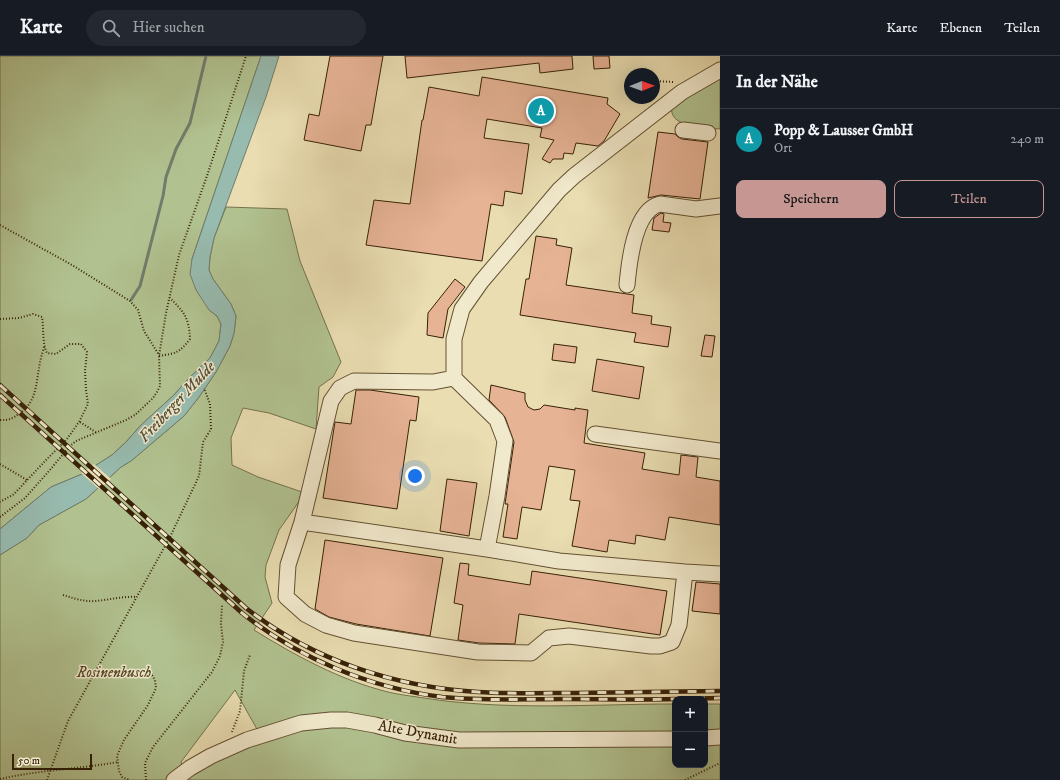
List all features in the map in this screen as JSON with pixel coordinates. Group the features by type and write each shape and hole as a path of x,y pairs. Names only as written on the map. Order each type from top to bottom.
{"street":[{"path":"487,549 505,442 497,420 454,378 454,339 462,308 481,282 559,190 574,176 682,92 720,70"},
{"path":"683,130 708,133"},
{"path":"627,285 628,268 640,222 648,211 654,206 660,204 696,209 720,206"},
{"path":"454,378 433,382 354,381 340,388 331,401 302,522 288,565 286,597 305,614 326,625 354,633 478,652 531,653 548,638 569,636 660,646 672,642 679,625 685,572"},
{"path":"596,434 720,451"},
{"path":"302,522 559,561 720,574"},
{"name":"Alte Dynamit","path":"174,780 201,761 227,748 300,723 331,720 347,720 375,725 405,733 459,740 672,738"},
{"path":"708,738 720,737"}],"path":[{"path":"0,517 25,498 76,441 135,415 153,398 160,386 159,356 169,297 179,255 208,173 246,56"},
{"path":"0,225 130,301 138,310 144,331 159,356"},
{"path":"159,356 182,350 190,339 190,324 181,309 169,297"},
{"path":"0,319 19,318 33,314 42,317 44,329 44,346 32,401 23,411 10,420 0,420"},
{"path":"0,502 14,494 68,439 88,404 85,371 87,352 81,344 70,344 56,354 47,353 44,346"},
{"path":"47,780 68,721 170,537 199,476 203,442 211,429 210,404 204,388"},
{"path":"79,422 97,433"},
{"path":"0,464 27,480"},
{"path":"63,595 82,600 94,601 127,596 136,597"},
{"path":"146,780 145,763 153,747 212,672 220,656 223,642 221,624 222,605"},
{"path":"227,748 240,711 245,664 250,655"},
{"path":"99,664 98,674 105,677 130,674 152,675 155,680 156,688 148,705 124,740 117,756 119,771 122,778 130,780"},
{"path":"0,779 118,762"},
{"path":"685,780 720,763"}],"green space":[{"path":"0,56 261,56 192,259 209,310 217,316 221,324 219,341 210,358 112,455 82,474 51,487 0,529"},
{"path":"720,75 720,129 689,125 676,119 672,113 672,106"},
{"name":"Rosinenbusch","path":"226,207 287,209 300,261 341,362 333,377 319,387 316,429 269,413 243,408 231,438 232,465 258,477 305,493 279,530 266,565 265,577 272,603 254,630 302,658 336,674 370,687 397,694 455,702 518,706 672,704 672,768 708,768 708,704 720,704 720,780 0,780 0,555 27,538 39,525 86,499 121,467 131,461 184,416 199,397 216,372 230,346 234,333 236,316 231,304 213,279 209,270 214,238","holes":["235,690 258,731 182,765 181,762"]}],"water":[{"name":"Freiberger Mulde","path":"261,56 279,56 266,97 214,238 210,257 209,270 213,279 231,304 236,316 234,333 230,346 216,372 184,416 131,461 121,467 86,499 39,525 27,538 0,555 0,529 51,487 82,474 112,455 210,358 219,341 221,324 217,316 209,310 196,290 190,274 192,259"}],"pier":[{"path":"94,464 111,479 99,489 81,473"}],"building":[{"path":"330,56 383,56 371,125 366,125 361,151 304,140 309,114 319,116"},
{"path":"405,56 572,56 573,69 540,73 539,63 407,78"},
{"path":"593,56 609,56 610,68 594,69"},
{"path":"482,77 608,98 607,104 620,114 604,141 598,146 576,143 573,154 564,153 563,159 553,159 550,163 542,159 554,140 540,137 542,128 487,119 484,138 529,144 522,194 505,191 503,206 491,204 482,261 366,245 374,200 410,204 422,120 429,87 479,96"},
{"path":"658,132 675,134 682,139 708,142 700,199 661,195 648,198"},
{"path":"661,213 664,214 663,222 671,223 669,232 652,230 654,218"},
{"path":"536,236 557,239 556,245 572,248 566,285 634,295 632,313 652,316 651,324 671,327 668,347 634,342 636,333 520,315 526,279 529,279"},
{"path":"455,279 465,287 448,309 443,338 427,335 428,313"},
{"path":"705,335 715,336 712,357 701,356"},
{"path":"554,344 577,347 575,363 552,360"},
{"path":"597,359 644,367 639,399 592,391"},
{"path":"491,385 525,393 525,400 528,407 534,410 540,409 544,405 575,410 575,408 588,410 584,443 645,453 642,469 679,475 681,455 698,457 696,477 720,481 720,525 669,517 665,540 636,535 635,544 609,540 607,552 572,546 580,501 570,500 575,470 549,466 541,510 522,507 517,539 503,537 508,504 505,504 514,442 505,417 489,400"},
{"path":"356,390 370,390 419,397 416,421 410,420 397,509 323,498 335,422 351,424"},
{"path":"447,479 477,483 469,536 440,531"},
{"path":"325,540 443,558 430,636 356,624 329,617 315,609"},
{"path":"460,563 469,564 468,575 530,585 532,571 667,591 660,635 519,614 515,644 479,643 458,640 463,605 454,603"},
{"path":"696,582 720,584 720,614 692,611"}],"waterway":[{"path":"131,300 140,286 163,196 166,177 176,149 190,123 206,56"}],"railway":[{"path":"0,385 246,608 298,642 327,656 356,668 386,677 416,684 478,692 539,693 720,691"},
{"path":"0,395 242,613 287,644 311,657 362,678 388,686 415,693 442,697 488,699 672,699"},
{"path":"708,698 720,698"}],"place":[{"name":"Popp & Lausser GmbH","path":"541,111"}]}
